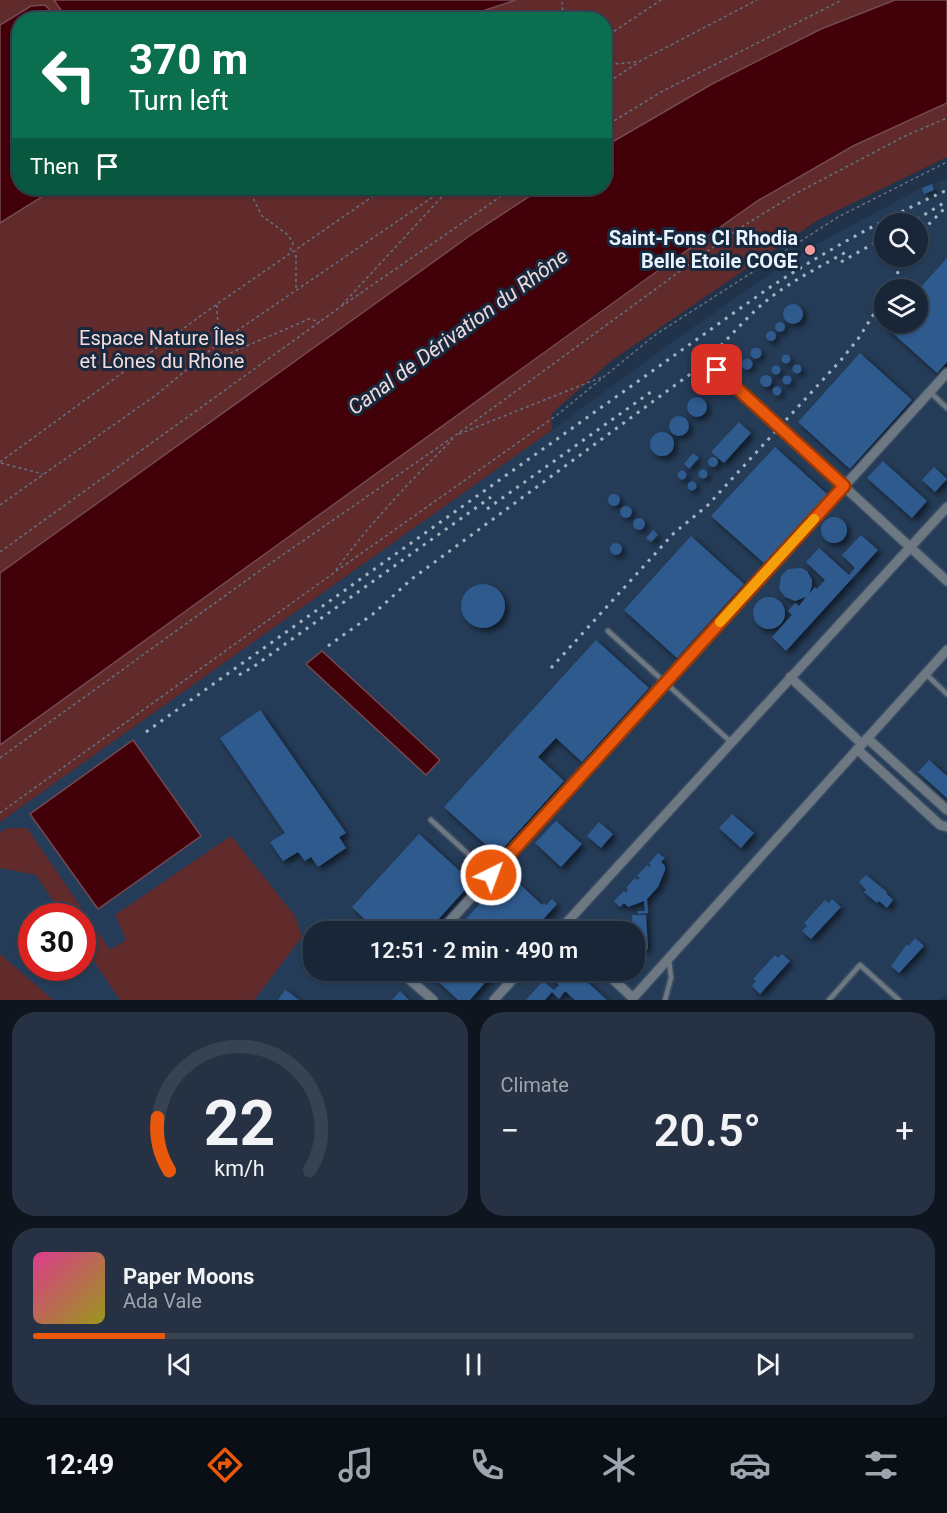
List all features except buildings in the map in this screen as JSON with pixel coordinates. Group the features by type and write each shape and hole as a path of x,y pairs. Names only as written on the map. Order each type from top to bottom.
{"street":[{"path":"717,370 947,581"},
{"path":"450,921 947,373"},
{"path":"568,921 947,507"},
{"path":"615,981 634,999 947,650"},
{"path":"790,677 862,744 940,825 947,827"},
{"path":"862,744 947,810"},
{"path":"411,981 433,1000"},
{"path":"494,1000 511,981"}],"lane":[{"path":"930,392 947,408"},
{"path":"608,631 731,742"},
{"path":"926,674 947,694"},
{"path":"430,820 491,875"},
{"path":"665,1000 671,978 669,959"},
{"path":"829,1000 860,965 898,1000"}],"path":[{"path":"612,33 661,0"},
{"path":"612,80 642,60 757,0"},
{"path":"612,122 661,92 842,0"},
{"path":"562,2 563,12"},
{"path":"612,62 618,64 642,60"},
{"path":"0,758 258,572 456,435 735,231 795,194 905,136 947,118"},
{"path":"0,813 557,415 655,335 838,217 947,162"},
{"path":"252,195 262,216 288,235 293,243 289,254"},
{"path":"0,462 217,304 375,195"},
{"path":"0,505 156,395 219,343 436,195"},
{"path":"339,308 444,195"},
{"path":"0,552 320,321 503,195"},
{"path":"296,250 296,289"},
{"path":"217,304 221,329 219,343"},
{"path":"190,368 205,364 309,319 320,321"},
{"path":"335,572 364,532 456,435 605,375"},
{"path":"0,462 44,474"}],"shaded area":[{"path":"947,179 947,995 938,1000 0,1000 0,822 681,336 815,245 874,214 874,267 928,267 928,213 875,213 922,188"}],"green space":[{"name":"Espace Nature Îles et Lônes du Rhône","path":"0,0 947,0 0,663"},
{"path":"947,103 947,157 818,220 611,361 551,414 552,430 0,822 0,745 759,200 853,146"},
{"path":"7,828 27,828 78,903 54,903 36,875 0,868 0,833"},
{"path":"231,836 295,916 302,937 254,1000 120,1000 96,964 96,929 110,950 126,940 115,915"},
{"path":"0,954 18,970 18,981 31,981 53,1000 0,1000"}],"water":[{"path":"54,0 516,0 479,12 62,12"},
{"name":"Canal de Dérivation du Rhône","path":"895,0 947,0 947,103 853,146 759,200 0,745 0,573 475,232 531,195 612,195 612,142 712,84 821,29"},
{"path":"45,5 52,12 21,12 31,6"},
{"path":"12,18 12,195 45,195 0,223 0,25"},
{"path":"322,651 440,760 426,775 306,664"},
{"path":"133,740 201,836 98,909 96,903 94,903 30,814"}],"railway":[{"path":"146,732 766,290 809,262 854,237 947,190"},
{"path":"927,213 947,201"},
{"path":"928,225 945,208"},
{"path":"841,262 874,243"},
{"path":"328,646 373,614 413,578 693,372 779,291 846,252"},
{"path":"894,279 900,267"},
{"path":"551,668 674,533 708,505 841,360 874,314"},
{"path":"487,509 655,389"},
{"path":"239,675 491,497"}],"slow traffic":[{"path":"720,622 814,519"}],"place":[{"name":"Saint-Fons CI Rhodia Belle Etoile COGE","path":"810,250"}],"route":[{"path":"491,875 844,486 717,370"}]}
